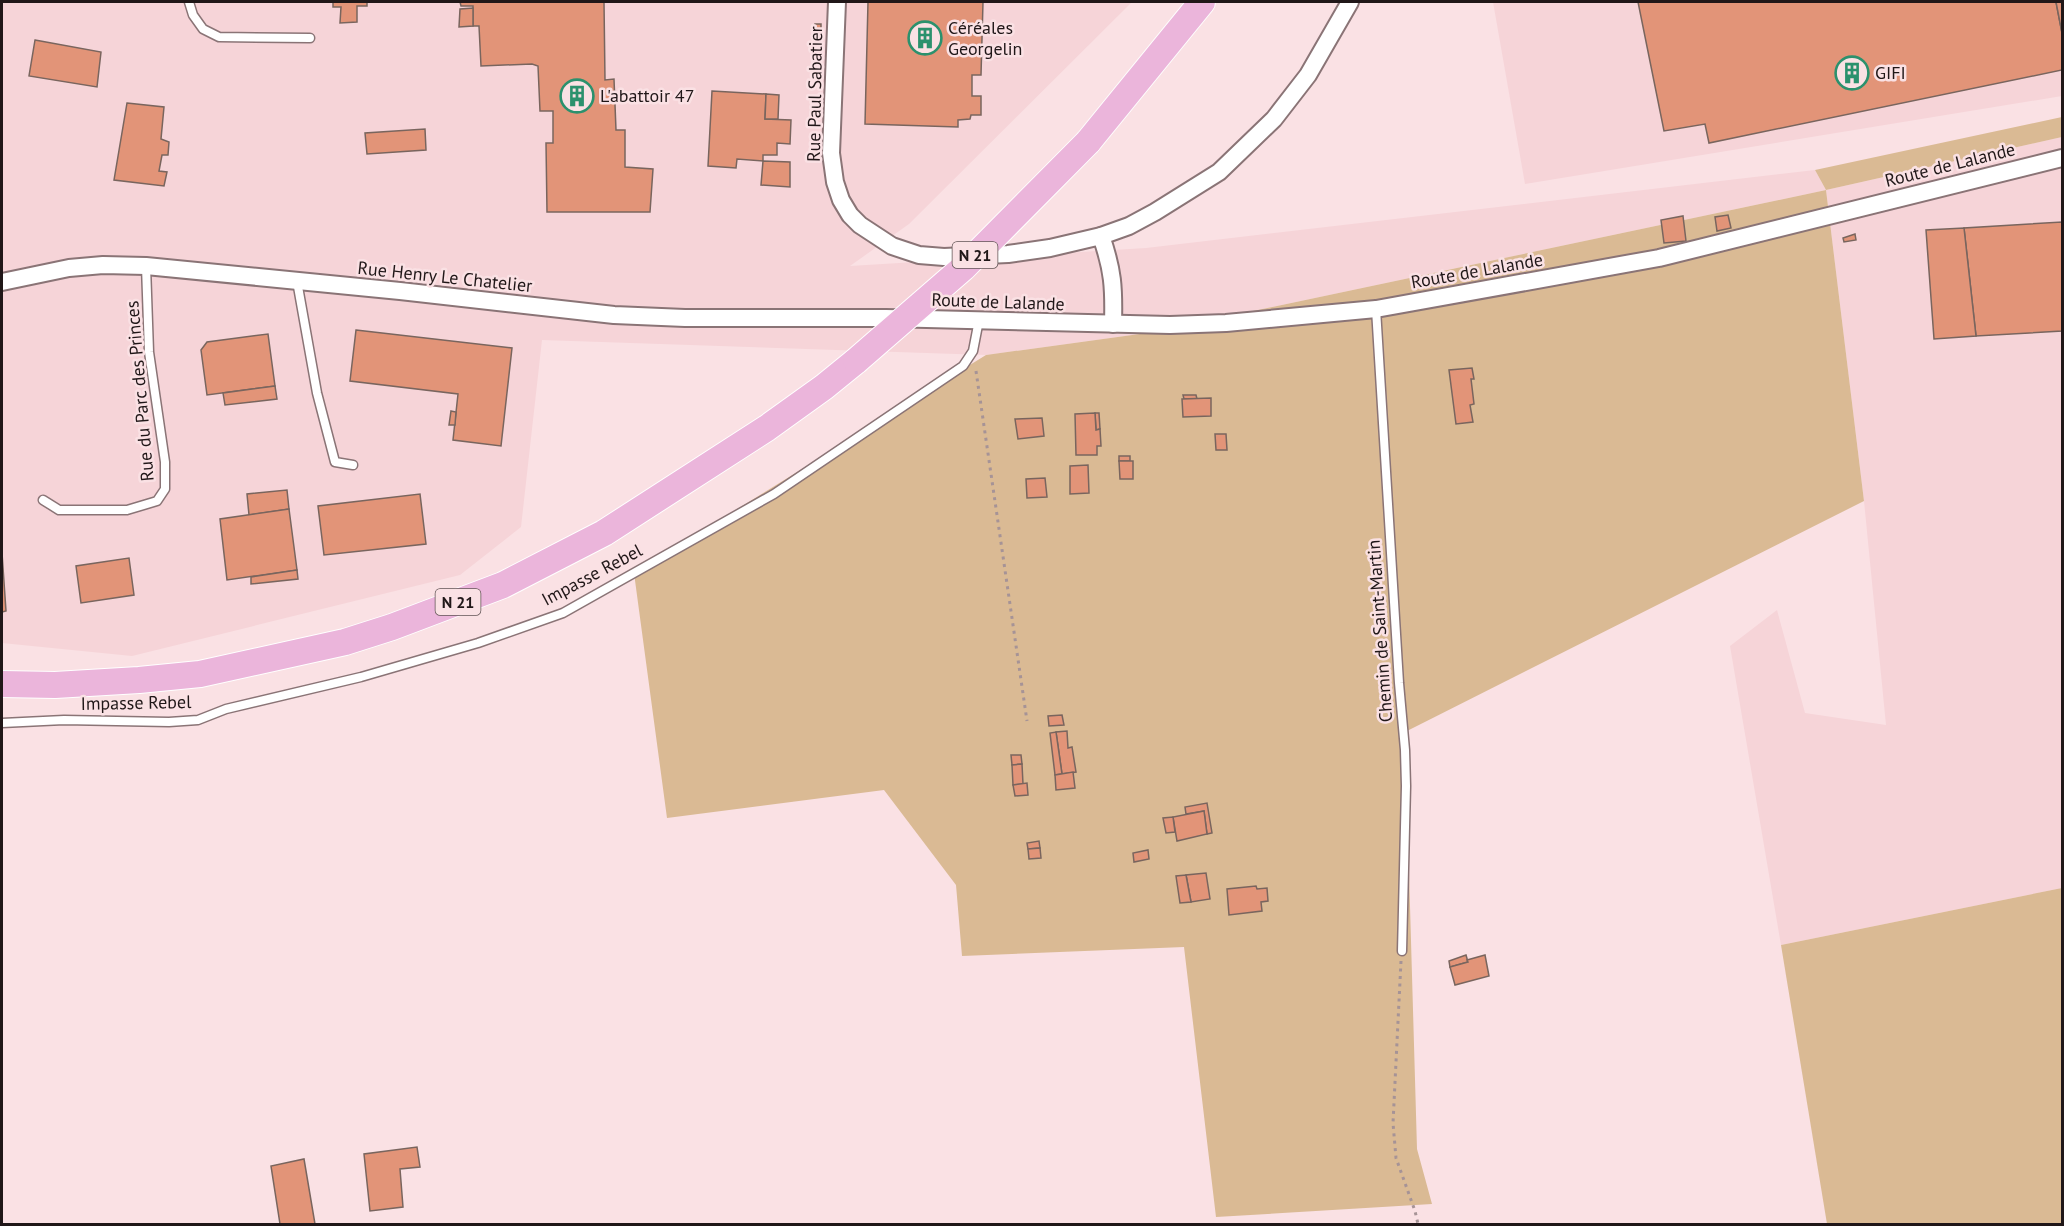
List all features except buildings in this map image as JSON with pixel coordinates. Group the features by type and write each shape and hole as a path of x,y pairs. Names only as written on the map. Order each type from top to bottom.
{"main road":[{"name":"N 21","path":"2,684 67,684 200,674 345,642 392,627 503,585 604,533 767,428 824,387 963,268 1088,142 1202,2"}],"street":[{"name":"Rue Paul Sabatier","path":"837,2 831,153 835,182 841,200 850,215 860,225 892,246 919,255 944,257 1008,254 1050,248 1101,236 1129,226 1155,212 1219,172 1274,119 1295,93 1308,75 1350,2"},
{"name":"Route de Lalande","path":"886,318 1170,325 1226,323 1376,309 1659,258 2062,158"},
{"path":"1101,236 1114,283 1113,324"},
{"name":"Rue Henry Le Chatelier","path":"2,282 92,266 146,266 614,315 685,318 886,318"}],"lane":[{"path":"189,2 193,15 203,28 219,37 310,38"},
{"name":"Rue du Parc des Princes","path":"43,501 59,510 127,510 157,501 165,489 165,462 149,352 146,266"},
{"path":"297,280 317,393 335,462 353,465"},
{"name":"Chemin de Saint-Martin","path":"1376,309 1405,750 1402,951"},
{"path":"973,351 979,321"},
{"name":"Impasse Rebel","path":"2,723 64,720 169,722 198,720 226,709 361,677 478,643 563,613 774,494 963,366 973,351"}],"path":[{"path":"973,351 1027,721"},
{"path":"1402,951 1393,1123 1396,1158 1418,1224"}],"shaded area":[{"path":"2,2 1132,2 909,224 850,266 1146,248 1815,170 1826,190 1154,332 986,355 542,340 521,527 460,575 132,656 2,643"},
{"path":"1493,2 2062,2 2062,96 1525,184"},
{"path":"2062,117 2062,137 1826,190 1815,170"},
{"path":"2062,137 2062,888 1781,945 1730,646 1777,610 1805,713 1886,725 1864,501 1826,190"},
{"path":"1826,190 1864,501 1405,732 1417,1149 1432,1204 1216,1217 1184,947 962,956 956,885 884,790 667,818 634,573 986,355 1154,332"},
{"path":"2062,888 2062,1224 1827,1224 1781,945"}],"place":[{"name":"Céréales Georgelin","path":"925,38"},
{"name":"GIFI","path":"1852,73"},
{"name":"L'abattoir 47","path":"577,96"}]}
